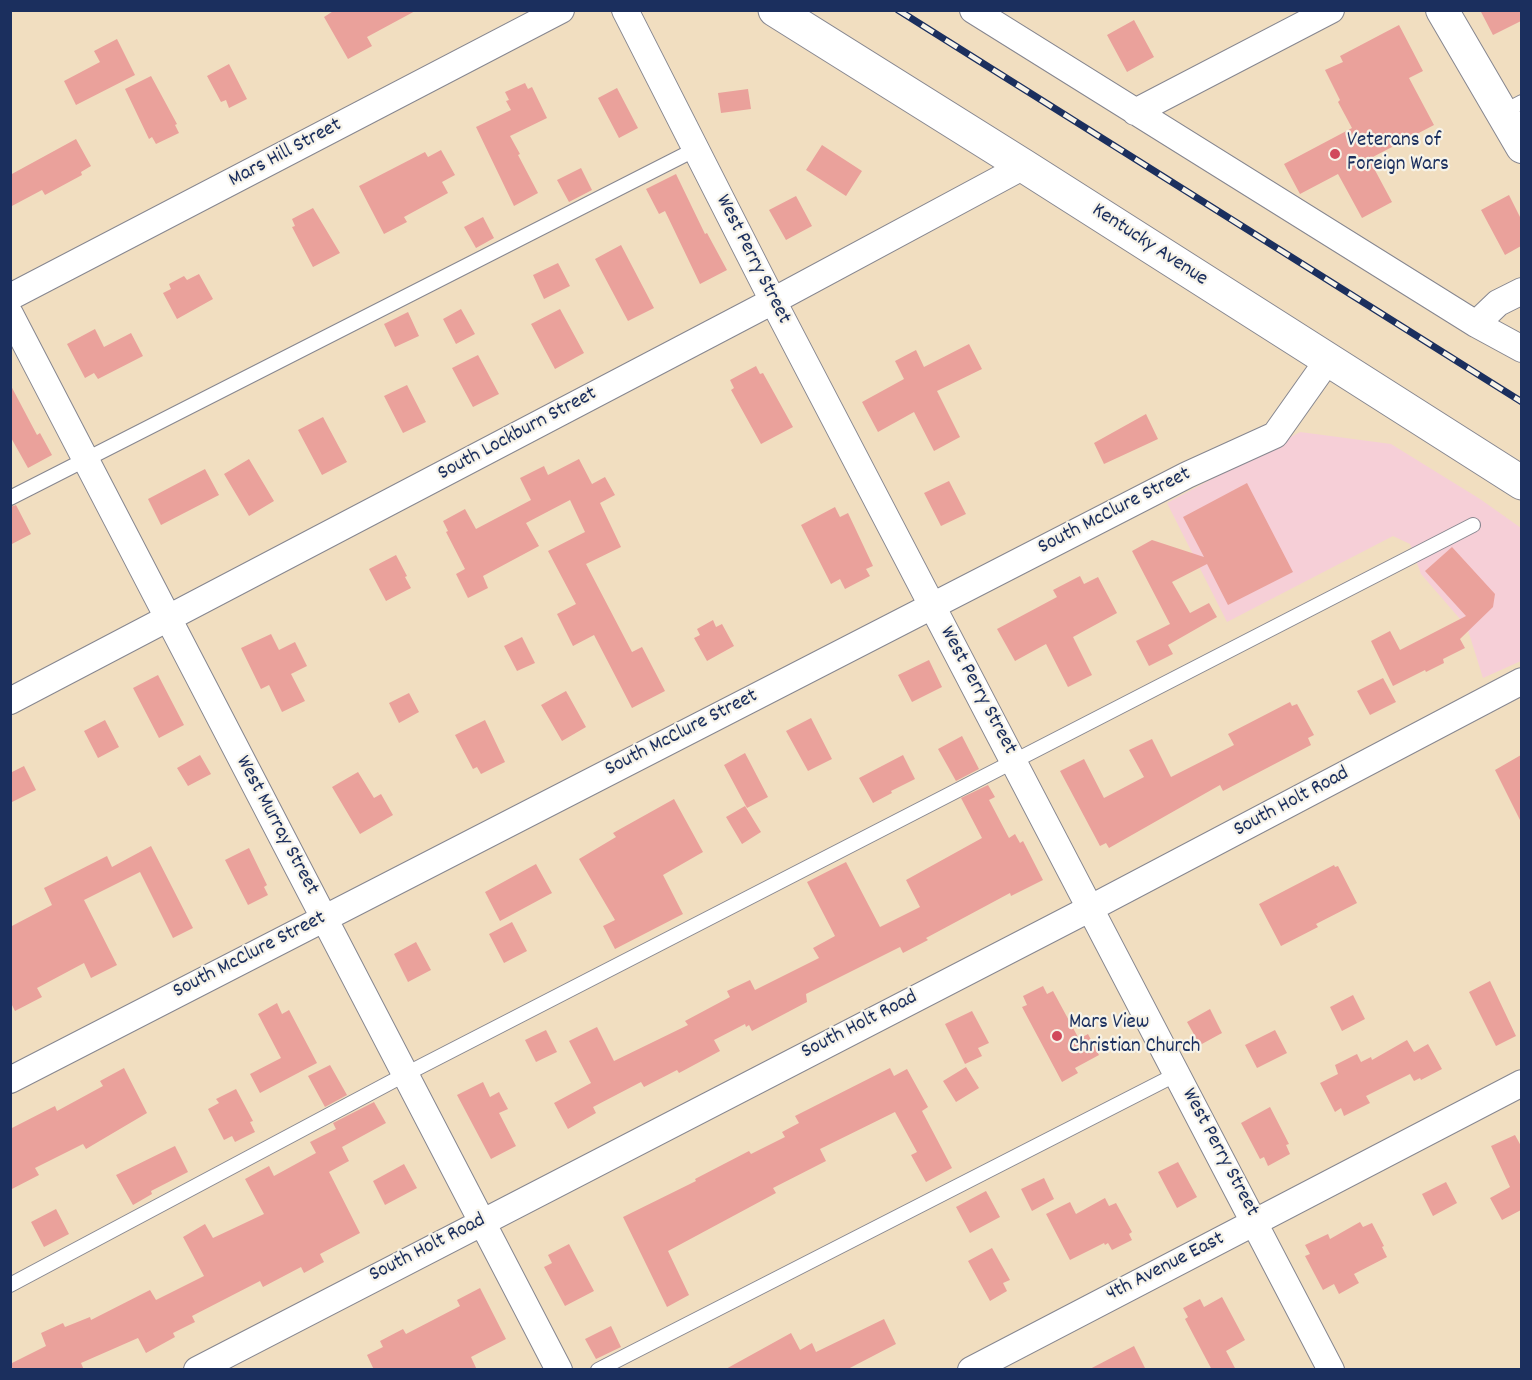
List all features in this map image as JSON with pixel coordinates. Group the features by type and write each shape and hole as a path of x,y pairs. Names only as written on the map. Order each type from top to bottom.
{"main road":[{"name":"Kentucky Avenue","path":"775,10 1521,483"}],"street":[{"name":"Mars Hill Street","path":"10,297 561,10"},
{"name":"West Perry Street","path":"625,10 773,301 1331,1370"},
{"path":"973,10 1476,324 1521,349"},
{"path":"1135,112 1331,10"},
{"path":"1442,10 1511,107 1521,147"},
{"name":"South Lockburn Street","path":"10,701 773,301 1024,166"},
{"path":"1476,324 1498,303 1521,291"},
{"name":"West Murray Street","path":"10,314 559,1370"},
{"name":"South McClure Street","path":"10,1080 1186,475 1275,435 1328,360"},
{"name":"South Holt Road","path":"197,1370 1089,909 1521,681"},
{"name":"4th Avenue East","path":"971,1370 1521,1083"}],"lane":[{"path":"10,498 696,149"},
{"path":"10,1285 406,1074 1473,525"},
{"path":"598,1370 1177,1074"}],"shaded area":[{"path":"1300,432 1391,444 1480,499 1521,528 1521,661 1483,678 1467,627 1421,574 1410,544 1393,536 1227,622 1167,503"}],"building":[{"path":"335,10 417,10 367,37 372,46 348,59 324,17"},
{"path":"1480,10 1521,10 1521,21 1493,35"},
{"path":"1134,20 1154,57 1127,72 1107,35"},
{"path":"1399,25 1423,71 1409,78 1434,125 1369,159 1392,202 1362,218 1338,174 1300,194 1284,164 1352,128 1325,70 1343,62 1340,56"},
{"path":"117,39 135,75 76,105 64,81 100,62 94,51"},
{"path":"229,64 247,99 229,108 226,100 221,102 207,76"},
{"path":"151,76 177,124 175,125 179,133 156,144 152,137 149,139 125,89"},
{"path":"525,83 528,89 532,87 547,118 510,136 538,193 514,206 476,127 511,110 506,101 509,100 505,92"},
{"path":"617,88 638,128 619,138 598,98"},
{"path":"748,89 751,109 721,113 718,93"},
{"path":"76,139 91,166 81,172 82,175 45,195 42,190 10,207 10,175"},
{"path":"822,145 862,171 846,196 806,170"},
{"path":"441,150 455,175 442,182 448,193 404,217 407,222 384,234 359,186 425,152 428,157"},
{"path":"581,168 592,190 569,202 557,180"},
{"path":"676,174 705,234 707,233 727,270 700,284 665,211 659,214 646,189"},
{"path":"1509,195 1521,219 1521,246 1505,255 1481,210"},
{"path":"796,196 812,226 786,240 769,210"},
{"path":"313,208 340,253 313,267 292,227 295,226 292,219"},
{"path":"483,217 494,238 476,248 464,227"},
{"path":"621,245 654,308 628,321 595,259"},
{"path":"558,263 570,286 544,299 533,275"},
{"path":"199,274 213,299 177,319 163,293 171,289 169,284 184,276 187,280"},
{"path":"461,309 475,334 456,344 443,319"},
{"path":"560,309 584,353 555,369 531,324"},
{"path":"408,312 419,336 395,347 384,324"},
{"path":"95,329 104,347 131,333 143,356 98,379 94,373 85,378 67,344"},
{"path":"969,344 982,369 937,391 960,437 934,451 914,412 878,432 862,402 904,379 895,361 916,350 924,367"},
{"path":"478,355 499,394 473,407 452,368"},
{"path":"756,366 760,374 763,373 793,427 761,444 731,390 734,388 730,380"},
{"path":"10,384 37,435 40,433 52,455 28,468 10,436"},
{"path":"407,385 426,422 403,433 384,396"},
{"path":"1146,414 1158,439 1104,464 1094,443"},
{"path":"323,417 347,462 322,475 298,430"},
{"path":"249,459 274,501 249,516 224,474"},
{"path":"579,459 592,484 605,477 615,495 600,503 621,547 586,564 632,652 642,647 665,691 632,708 594,635 573,646 557,614 576,604 548,551 585,532 570,500 526,523 539,546 483,576 488,588 468,598 456,574 465,569 446,532 448,531 443,521 465,509 476,529 531,500 520,478 544,466 548,475"},
{"path":"205,469 219,495 161,525 148,499"},
{"path":"949,481 966,514 941,526 924,493"},
{"path":"1247,483 1293,572 1228,605 1207,564 1172,582 1190,613 1209,603 1217,617 1168,645 1173,654 1149,666 1136,641 1170,624 1132,551 1152,540 1204,557 1183,517"},
{"path":"16,505 31,534 10,545 10,507"},
{"path":"835,507 840,517 848,513 873,566 866,569 870,576 845,589 840,579 831,584 801,525"},
{"path":"1452,547 1495,594 1493,607 1460,639 1465,648 1443,659 1444,663 1393,686 1371,641 1390,631 1400,650 1466,616 1425,571"},
{"path":"396,555 411,588 386,601 369,569"},
{"path":"1080,576 1084,584 1098,577 1117,613 1073,637 1092,675 1068,687 1046,644 1015,661 997,629 1057,597 1053,590"},
{"path":"713,620 716,627 722,624 734,646 707,661 694,638 700,635 697,629"},
{"path":"271,634 279,650 295,642 307,666 291,674 305,701 282,712 269,685 261,689 241,648"},
{"path":"522,637 535,663 517,671 504,646"},
{"path":"929,660 942,687 912,702 898,675"},
{"path":"158,675 184,725 159,738 133,688"},
{"path":"1383,678 1396,702 1370,715 1357,691"},
{"path":"566,691 586,727 562,741 541,705"},
{"path":"409,693 419,712 399,723 389,703"},
{"path":"1290,702 1292,706 1297,704 1314,735 1308,738 1311,745 1223,791 1220,785 1109,848 1106,843 1100,846 1060,771 1084,759 1104,798 1144,777 1129,750 1152,739 1171,777 1234,745 1228,734"},
{"path":"811,718 832,759 808,771 786,731"},
{"path":"105,720 119,747 98,758 84,731"},
{"path":"485,720 505,762 481,774 477,767 473,769 455,735"},
{"path":"962,736 979,769 956,781 938,749"},
{"path":"745,753 768,797 747,808 724,765"},
{"path":"200,755 211,774 188,786 177,768"},
{"path":"903,755 915,779 873,803 859,778"},
{"path":"1521,755 1521,822 1495,770"},
{"path":"24,766 36,790 10,803 10,773"},
{"path":"358,772 374,798 381,794 393,815 360,834 332,787"},
{"path":"988,785 995,797 989,800 1009,838 1015,834 1020,843 1023,841 1043,880 1011,896 1010,893 926,938 928,940 903,953 900,947 806,994 807,1002 752,1031 749,1025 746,1027 745,1024 714,1040 720,1051 679,1073 677,1070 644,1087 641,1082 593,1107 596,1113 568,1129 554,1103 591,1083 569,1041 597,1027 614,1061 688,1025 685,1021 730,997 727,991 750,980 755,990 819,958 813,948 835,936 807,882 846,862 880,927 920,907 906,880 982,838 961,798"},
{"path":"674,799 703,852 663,875 683,914 615,949 603,926 615,920 579,859 616,837 613,833"},
{"path":"745,806 761,832 742,844 726,817"},
{"path":"151,846 193,928 173,938 140,872 84,900 117,965 91,978 84,963 37,988 42,997 15,1011 10,1001 10,927 52,905 44,888 107,856 112,867"},
{"path":"249,848 267,885 264,887 268,895 248,905 225,860"},
{"path":"536,864 552,893 500,921 485,892"},
{"path":"1334,865 1338,866 1357,903 1316,924 1318,927 1281,946 1259,904"},
{"path":"512,922 527,951 504,963 489,934"},
{"path":"416,942 431,970 408,982 394,954"},
{"path":"1490,981 1516,1036 1496,1046 1469,992"},
{"name":"Mars View Christian Church","path":"1043,986 1047,994 1053,991 1079,1039 1088,1034 1099,1055 1075,1068 1078,1073 1062,1082 1022,1007 1027,1005 1023,996"},
{"path":"1353,995 1365,1019 1342,1031 1330,1007"},
{"path":"277,1003 282,1014 289,1010 317,1063 260,1093 250,1074 281,1058 258,1014"},
{"path":"1210,1009 1222,1033 1200,1045 1187,1022"},
{"path":"972,1011 989,1043 978,1048 982,1056 965,1064 945,1024"},
{"path":"546,1030 557,1052 536,1062 525,1040"},
{"path":"1275,1030 1287,1053 1257,1068 1245,1045"},
{"path":"1407,1040 1414,1052 1428,1044 1442,1069 1421,1080 1420,1078 1414,1081 1410,1074 1366,1096 1370,1103 1344,1116 1341,1108 1335,1112 1320,1083 1338,1074 1335,1065 1357,1054 1361,1062 1371,1057 1372,1060"},
{"path":"330,1065 347,1095 325,1107 308,1076"},
{"path":"966,1067 979,1088 956,1102 943,1081"},
{"path":"124,1068 147,1113 86,1149 83,1144 35,1168 39,1175 10,1190 10,1129 55,1106 57,1111 103,1086 100,1081"},
{"path":"890,1068 894,1076 907,1069 928,1107 922,1111 952,1168 926,1182 911,1155 917,1152 895,1112 820,1149 826,1161 773,1188 776,1193 668,1251 689,1295 667,1307 623,1217 696,1181 695,1179 749,1151 751,1154 785,1137 782,1132 799,1123 795,1116"},
{"path":"483,1082 490,1097 499,1092 508,1109 499,1113 516,1146 491,1159 457,1095"},
{"path":"236,1089 253,1121 250,1122 255,1132 235,1142 232,1136 224,1140 208,1109 219,1103 216,1099"},
{"path":"374,1102 386,1123 342,1147 349,1161 329,1172 360,1233 320,1254 324,1262 304,1273 301,1267 263,1287 260,1281 192,1316 195,1322 173,1333 175,1337 146,1353 138,1338 81,1363 84,1370 10,1370 10,1364 46,1346 41,1333 63,1323 65,1327 90,1317 91,1320 150,1290 156,1300 204,1276 183,1237 205,1224 213,1238 264,1214 245,1179 269,1166 274,1176 316,1153 310,1142 336,1129 333,1123"},
{"path":"1270,1107 1289,1144 1286,1145 1290,1154 1268,1166 1264,1157 1260,1159 1241,1123"},
{"path":"1515,1135 1521,1146 1521,1210 1502,1220 1490,1198 1510,1187 1491,1146"},
{"path":"175,1146 188,1172 151,1191 152,1194 133,1205 116,1175"},
{"path":"1178,1162 1197,1197 1177,1208 1158,1172"},
{"path":"404,1164 417,1188 385,1205 373,1181"},
{"path":"1044,1178 1054,1199 1032,1211 1021,1189"},
{"path":"1446,1182 1457,1203 1433,1216 1422,1194"},
{"path":"986,1191 1000,1217 970,1233 956,1207"},
{"path":"1105,1198 1109,1206 1116,1203 1132,1232 1129,1234 1132,1240 1112,1250 1108,1243 1105,1245 1104,1243 1070,1260 1046,1214 1070,1202 1076,1214"},
{"path":"56,1209 69,1234 44,1247 31,1222"},
{"path":"1360,1222 1363,1227 1372,1223 1387,1257 1354,1274 1359,1283 1339,1294 1334,1284 1323,1290 1305,1256 1310,1254 1305,1245 1328,1234 1330,1239"},
{"path":"569,1244 594,1291 565,1306 544,1267 552,1263 548,1255"},
{"path":"992,1248 1010,1280 1003,1283 1007,1291 990,1301 968,1261"},
{"path":"480,1288 506,1339 471,1357 477,1370 374,1370 367,1355 383,1347 380,1341 403,1329 406,1334 460,1306 457,1300"},
{"path":"1222,1297 1245,1340 1226,1351 1236,1370 1212,1370 1185,1319 1188,1317 1183,1308 1200,1299 1204,1307"},
{"path":"884,1319 896,1344 846,1370 724,1370 791,1333 800,1350 812,1343 816,1352"},
{"path":"611,1326 621,1347 596,1359 585,1339"},
{"path":"1134,1346 1146,1370 1088,1370"}],"railway":[{"path":"898,10 1522,402"}],"place":[{"name":"Veterans of Foreign Wars","path":"1335,154"},
{"name":"Mars View Christian Church","path":"1057,1036"}]}
